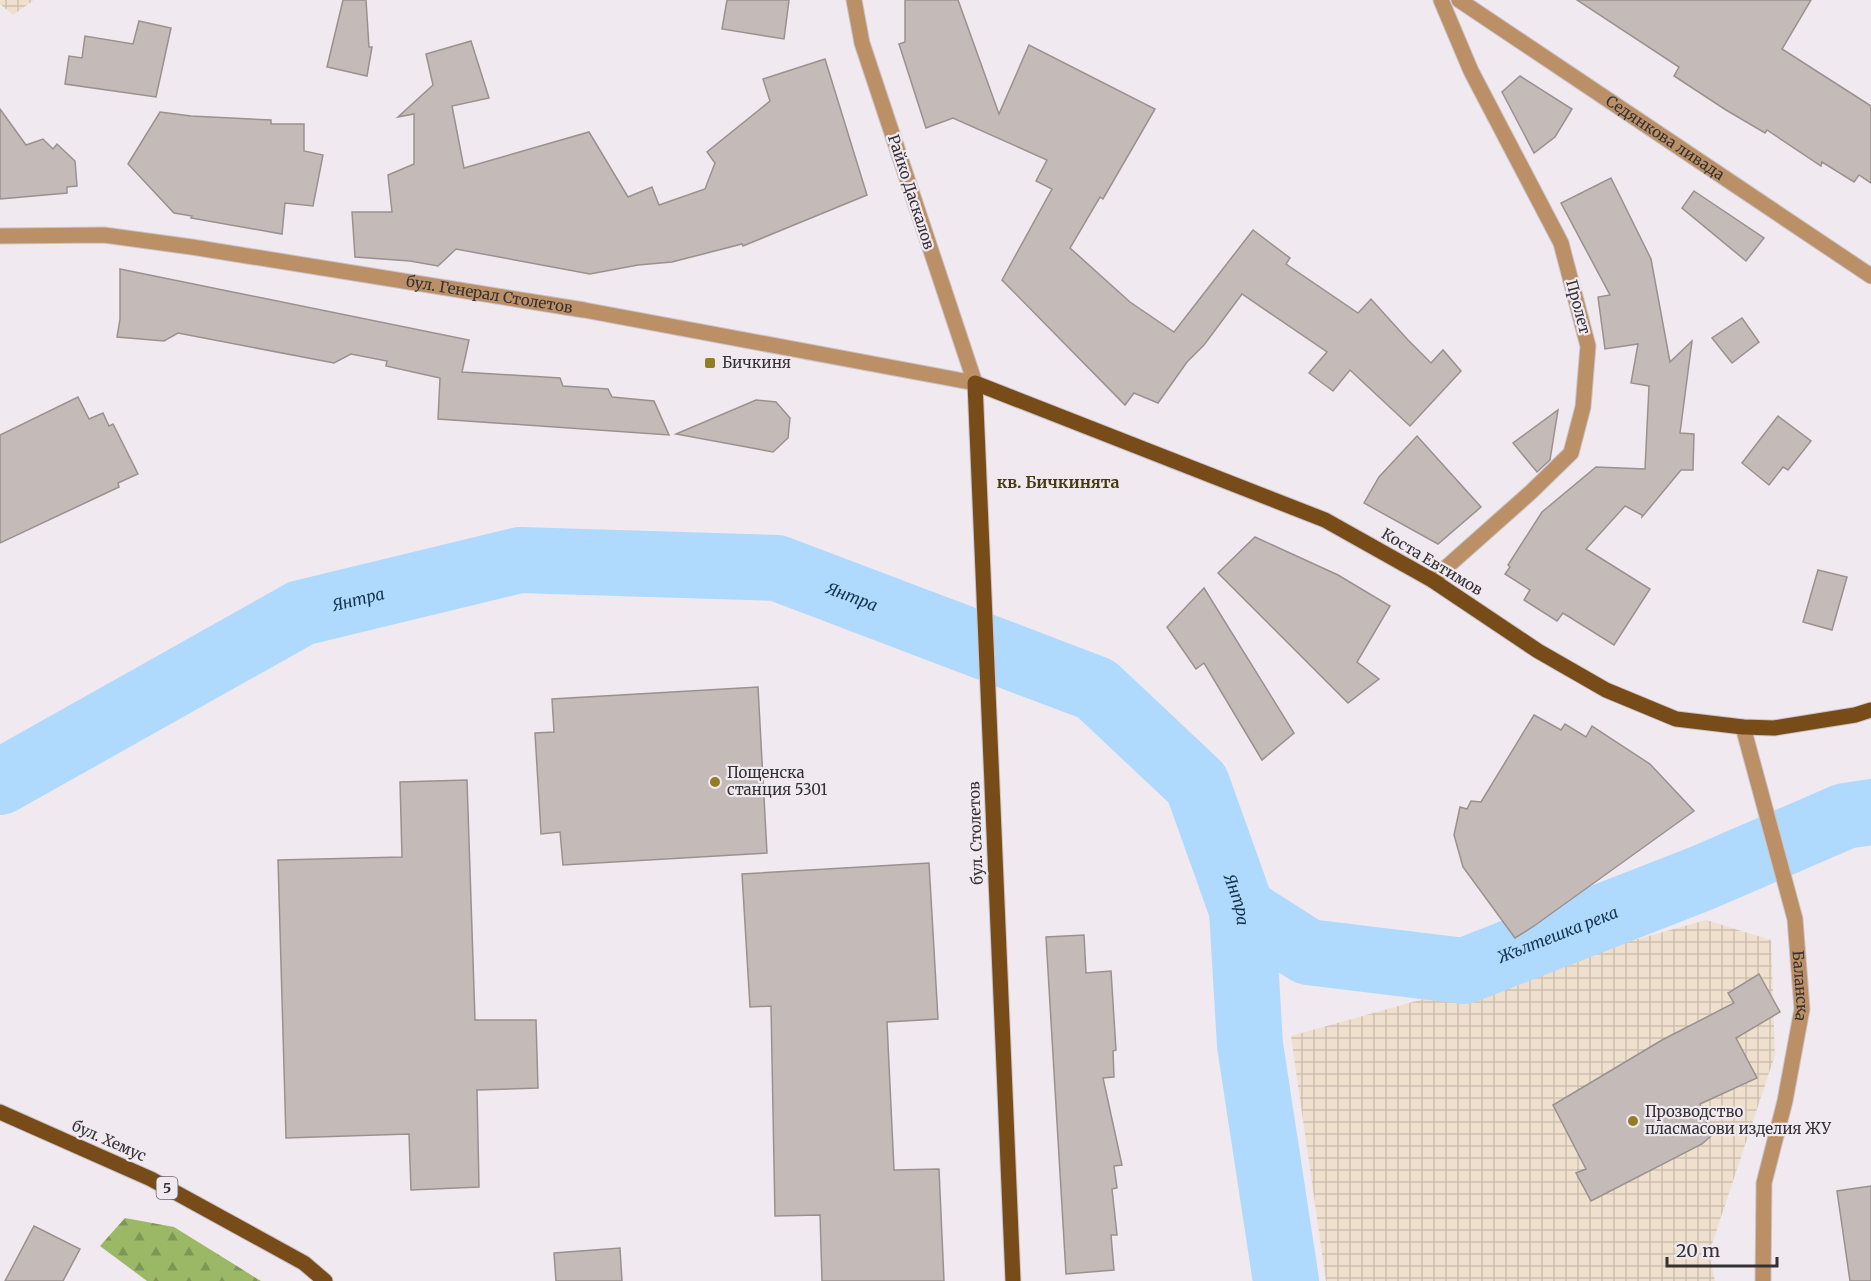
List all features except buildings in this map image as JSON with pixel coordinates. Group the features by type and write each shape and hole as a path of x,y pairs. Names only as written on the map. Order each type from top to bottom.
{"main road":[{"name":"бул. Столетов","path":"975,383 1013,1281"},
{"name":"Коста Евтимов","path":"975,383 1325,520 1432,580 1538,651 1606,690 1676,719 1743,727 1774,728 1855,715 1871,710"},
{"name":"бул. Хемус","path":"0,1112 151,1179 304,1263 325,1281"}],"street":[{"name":"Райко Даскалов","path":"854,0 862,43 975,383"},
{"name":"Пролет","path":"1432,580 1531,492 1570,453 1583,407 1588,346 1561,243 1471,71 1441,0"},
{"name":"Седянкова ливада","path":"1459,0 1871,276"},
{"name":"бул. Генерал Столетов","path":"0,236 105,235 192,247 584,310 975,383"},
{"name":"Баланска","path":"1743,727 1795,919 1802,1009 1785,1101 1764,1183 1762,1281"}],"shaded area":[{"path":"0,0 34,0 13,15 0,4"},
{"path":"1706,920 1771,940 1775,1055 1709,1253 1715,1281 1326,1281 1291,1036"}],"green space":[{"path":"125,1218 174,1227 261,1281 147,1281 100,1246"}],"waterway":[{"name":"Янтра","path":"0,782 301,613 520,560 777,568 1096,689 1197,784 1242,910 1250,1045 1286,1281"},
{"name":"Жълтешка река","path":"1242,910 1308,952 1464,971 1702,878 1845,816 1871,812"}],"place":[{"name":"Бичкиня","path":"710,363"},
{"name":"Пощенска станция 5301","path":"715,782"},
{"name":"Прозводство пласмасови изделия ЖУ","path":"1633,1121"}],"district":[{"name":"кв. Бичкинята","path":"1058,482"}]}
